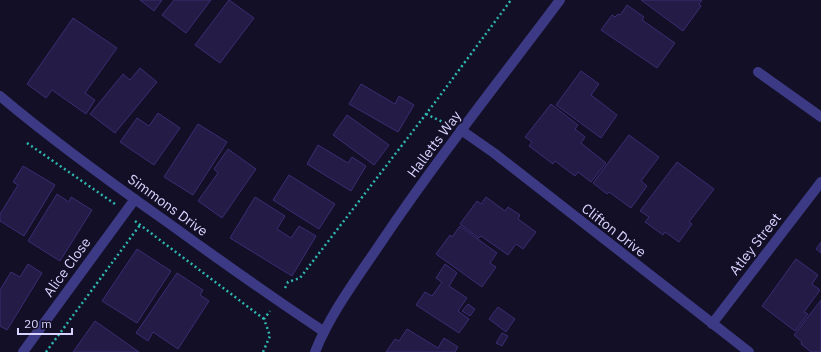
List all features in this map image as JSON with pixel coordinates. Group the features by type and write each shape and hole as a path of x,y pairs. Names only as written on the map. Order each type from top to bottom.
{"street":[{"name":"Halletts Way","path":"315,352 323,331 405,207 461,130 560,0"},
{"path":"758,72 821,117"},
{"name":"Simmons Drive","path":"0,96 30,122 135,199 277,301 323,331"},
{"name":"Clifton Drive","path":"461,130 494,153 749,352"},
{"name":"Atley Street","path":"712,324 821,182"},
{"name":"Alice Close","path":"23,352 135,199"}],"path":[{"path":"264,319 288,282 300,278 426,114 511,0"},
{"path":"426,114 461,130"},
{"path":"27,143 125,212 264,319 270,336 263,352"},
{"path":"46,352 140,225"}],"building":[{"path":"140,0 162,0 154,11"},
{"path":"174,0 211,0 186,33 162,15"},
{"path":"229,0 254,18 220,63 195,45"},
{"path":"641,0 702,0 699,4 701,6 683,31"},
{"path":"627,5 644,17 642,20 675,43 657,68 601,30 612,15 615,17 618,14 620,15"},
{"path":"73,18 117,48 85,93 95,100 86,114 52,90 46,98 27,84"},
{"path":"140,68 157,82 115,133 90,114 123,74 130,80"},
{"path":"581,71 599,84 591,95 617,115 601,138 556,105"},
{"path":"361,84 395,104 399,96 414,105 398,132 349,104"},
{"path":"551,104 578,125 575,129 585,137 581,143 606,163 591,182 578,172 575,176 555,161 553,164 529,146 532,142 525,137"},
{"path":"158,113 180,128 154,165 120,142 137,118 149,126"},
{"path":"347,115 389,145 374,165 333,135"},
{"path":"198,124 227,142 193,195 164,177"},
{"path":"629,135 659,157 641,181 647,186 631,208 609,192 607,194 593,183"},
{"path":"318,145 348,163 352,157 366,166 351,191 307,164"},
{"path":"228,149 256,169 222,218 198,201 218,173 214,169"},
{"path":"677,162 714,189 689,222 692,224 679,242 665,232 663,235 645,222 649,217 640,211"},
{"path":"23,166 55,185 24,236 0,221 0,214 18,185 13,182"},
{"path":"289,175 335,204 319,229 273,200"},
{"path":"57,194 69,202 71,197 92,210 60,261 28,241"},
{"path":"255,197 285,216 277,229 291,238 299,226 316,236 292,276 230,238"},
{"path":"486,197 505,211 508,207 520,215 518,219 536,232 523,249 516,244 508,255 481,236 479,238 460,224 477,201 481,204"},
{"path":"460,226 497,253 490,263 496,267 482,287 436,254 450,235 452,237"},
{"path":"821,242 821,253 816,249"},
{"path":"137,249 171,271 137,323 102,301"},
{"path":"796,259 818,275 812,284 820,290 804,312 808,314 795,331 762,306"},
{"path":"28,264 42,273 7,330 0,326 0,290 11,272 20,277"},
{"path":"445,264 457,273 449,286 467,298 458,311 469,319 459,333 416,305 425,292 432,296 442,282 436,278"},
{"path":"177,273 203,290 200,295 209,301 178,349 153,332 148,341 136,333"},
{"path":"821,300 821,352 811,352 801,344 802,342 794,335"},
{"path":"468,304 475,309 470,316 462,311"},
{"path":"498,307 515,319 506,332 489,319"},
{"path":"95,321 139,352 73,352"},
{"path":"407,329 438,348 444,338 458,347 455,352 386,352 395,339 399,341"},
{"path":"502,333 508,336 502,346 496,343"}]}
